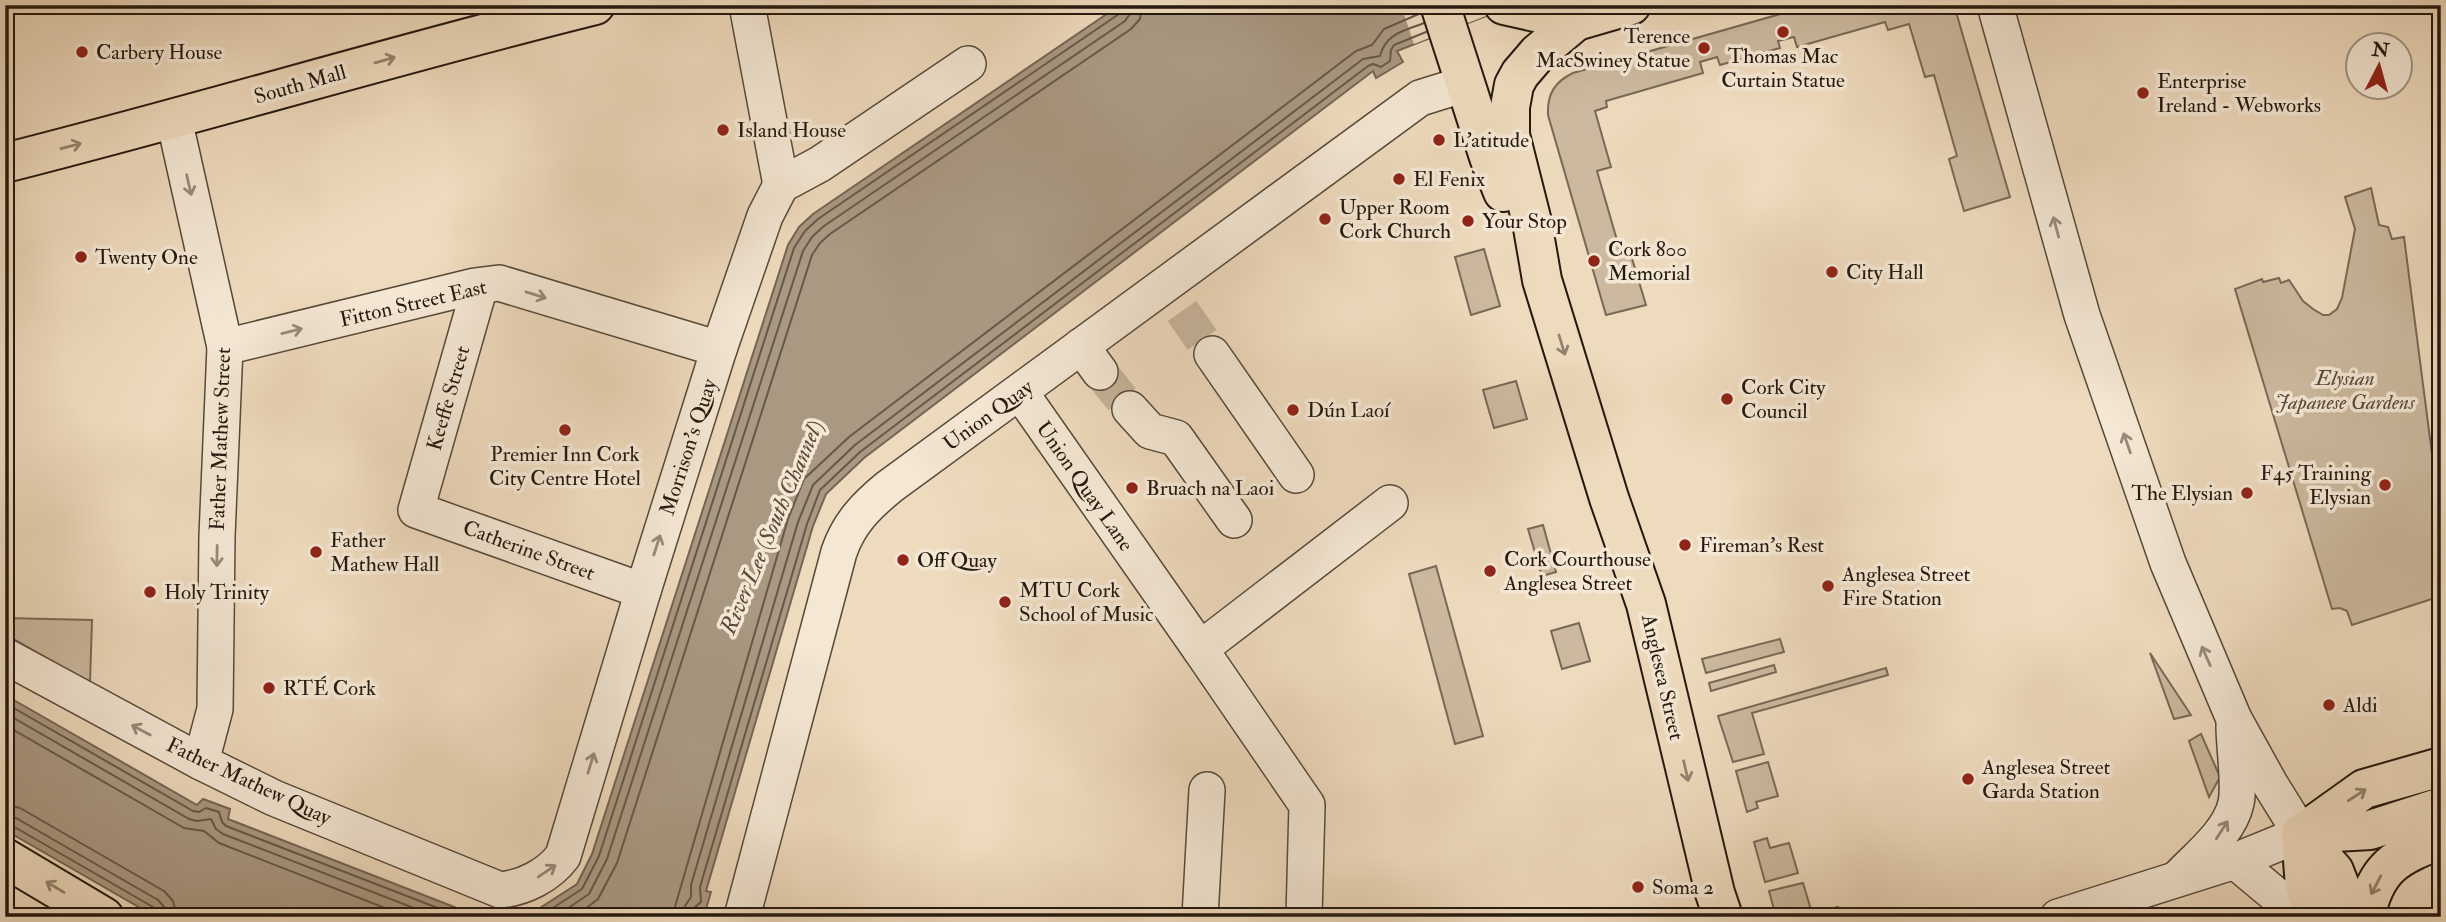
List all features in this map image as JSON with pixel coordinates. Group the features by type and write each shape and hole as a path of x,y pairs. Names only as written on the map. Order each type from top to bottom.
{"main road":[{"name":"South Mall","path":"5,163 595,5"},
{"path":"1506,6 1576,21 1630,5"},
{"name":"Anglesea Street","path":"1444,18 1489,157 1542,280"},
{"name":"Anglesea Street","path":"1576,21 1538,53 1514,85 1510,107 1510,135 1532,222 1542,280 1609,498 1646,604 1723,917"},
{"path":"2301,834 2364,789 2441,767"},
{"path":"2301,834 2370,830 2441,807"},
{"path":"2301,834 2305,887 2315,917"},
{"path":"2301,834 2334,871 2352,917"},
{"path":"2365,917 2369,899 2383,873 2395,860 2407,852 2441,839"},
{"path":"5,858 104,917"}],"street":[{"path":"747,5 781,185 820,164 968,64"},
{"path":"1995,5 2082,315 2168,563 2234,719 2301,834 2235,860 2058,917"},
{"name":"Union Quay","path":"742,917 846,533 863,508 1020,392 1091,359 1173,298 1420,98 1465,84"},
{"name":"Father Mathew Street","path":"174,119 225,347 217,536 215,709 201,762"},
{"name":"Morrison's Quay","path":"500,890 512,889 546,873 556,866 563,856 719,349 765,216 781,185"},
{"name":"Fitton Street East","path":"225,347 499,283 719,349"},
{"name":"Keeffe Street","path":"416,510 480,286"},
{"path":"1212,354 1296,475"},
{"name":"Union Quay Lane","path":"1020,392 1307,805 1304,917"},
{"path":"1130,409 1150,431 1177,438 1234,520"},
{"path":"1200,649 1390,503"},
{"name":"Catherine Street","path":"416,510 643,591"},
{"name":"Father Mathew Quay","path":"5,656 201,762 274,798 500,890"},
{"path":"2176,880 2216,839 2235,806 2237,793 2234,719"},
{"path":"1199,917 1207,790"},
{"path":"2235,860 2283,901 2291,917"}],"green space":[{"path":"1812,5 1954,5 2010,197 1964,211 1949,159 1957,156 1934,75 1925,77 1909,24 1888,30 1885,22 1797,47 1794,37 1778,41 1780,48 1720,65 1717,57 1700,62 1703,73 1606,101 1607,107 1595,111 1611,167 1597,171 1621,254 1630,252 1646,305 1606,315 1548,115 1549,101 1556,85 1573,73"},
{"name":"Elysian Japanese Gardens","path":"2371,188 2379,225 2388,227 2392,239 2404,237 2433,462 2441,488 2441,596 2352,625 2347,611 2332,609 2235,289 2262,279 2263,282 2279,278 2281,283 2289,280 2303,301 2323,315 2329,315 2337,309 2342,298 2355,229 2345,197"},
{"path":"1484,249 1500,306 1471,315 1455,257"},
{"path":"1516,381 1527,419 1494,428 1483,390"},
{"path":"1543,525 1556,572 1542,576 1528,529"},
{"path":"1436,566 1483,736 1455,744 1409,574"},
{"path":"5,618 92,620 90,683 5,634"},
{"path":"1579,623 1590,661 1562,669 1551,631"},
{"path":"1780,639 1784,652 1706,673 1702,659"},
{"path":"2150,653 2191,715 2174,719"},
{"path":"1774,665 1776,672 1711,691 1709,683"},
{"path":"1886,668 1888,675 1752,713 1764,754 1733,762 1718,716"},
{"path":"2201,734 2220,777 2209,797 2189,741"},
{"path":"1768,762 1778,796 1756,802 1758,808 1747,812 1736,771"},
{"path":"1767,838 1770,848 1789,843 1798,873 1765,882 1754,842"},
{"path":"1803,883 1812,913 1838,907 1842,916 1776,917 1769,891"}],"water":[{"name":"River Lee (South Channel)","path":"1120,5 1514,5 1397,51 1403,62 1376,78 1373,71 864,458 826,494 813,526 706,891 711,892 705,912 700,911 698,917 526,917 577,884 592,854 788,245 799,227 813,214"},
{"path":"5,695 197,805 203,799 230,809 228,819 480,917 156,917 5,830"}],"pier":[{"path":"1401,5 1514,5 1414,44"}],"tunnel":[{"path":"1182,311 1212,354"},
{"path":"1100,372 1130,409"}],"place":[{"name":"Thomas Mac Curtain Statue","path":"1783,32"},
{"name":"Terence MacSwiney Statue","path":"1704,48"},
{"name":"Carbery House","path":"82,52"},
{"name":"Enterprise Ireland - Webworks","path":"2143,93"},
{"name":"Island House","path":"723,130"},
{"name":"L'atitude","path":"1439,140"},
{"name":"El Fenix","path":"1399,179"},
{"name":"Upper Room Cork Church","path":"1325,219"},
{"name":"Your Stop","path":"1468,221"},
{"name":"Twenty One","path":"81,257"},
{"name":"Cork 800 Memorial","path":"1594,261"},
{"name":"City Hall","path":"1832,272"},
{"name":"Cork City Council","path":"1727,399"},
{"name":"Dún Laoí","path":"1293,410"},
{"name":"Premier Inn Cork City Centre Hotel","path":"565,430"},
{"name":"F45 Training Elysian","path":"2385,485"},
{"name":"Bruach na Laoi","path":"1132,488"},
{"name":"The Elysian","path":"2247,493"},
{"name":"Fireman's Rest","path":"1685,545"},
{"name":"Father Mathew Hall","path":"316,552"},
{"name":"Off Quay","path":"903,560"},
{"name":"Cork Courthouse Anglesea Street","path":"1490,571"},
{"name":"Anglesea Street Fire Station","path":"1828,586"},
{"name":"Holy Trinity","path":"150,592"},
{"name":"MTU Cork School of Music","path":"1005,602"},
{"name":"RTÉ Cork","path":"269,688"},
{"name":"Aldi","path":"2329,705"},
{"name":"Anglesea Street Garda Station","path":"1968,779"},
{"name":"Soma 2","path":"1638,887"}]}
